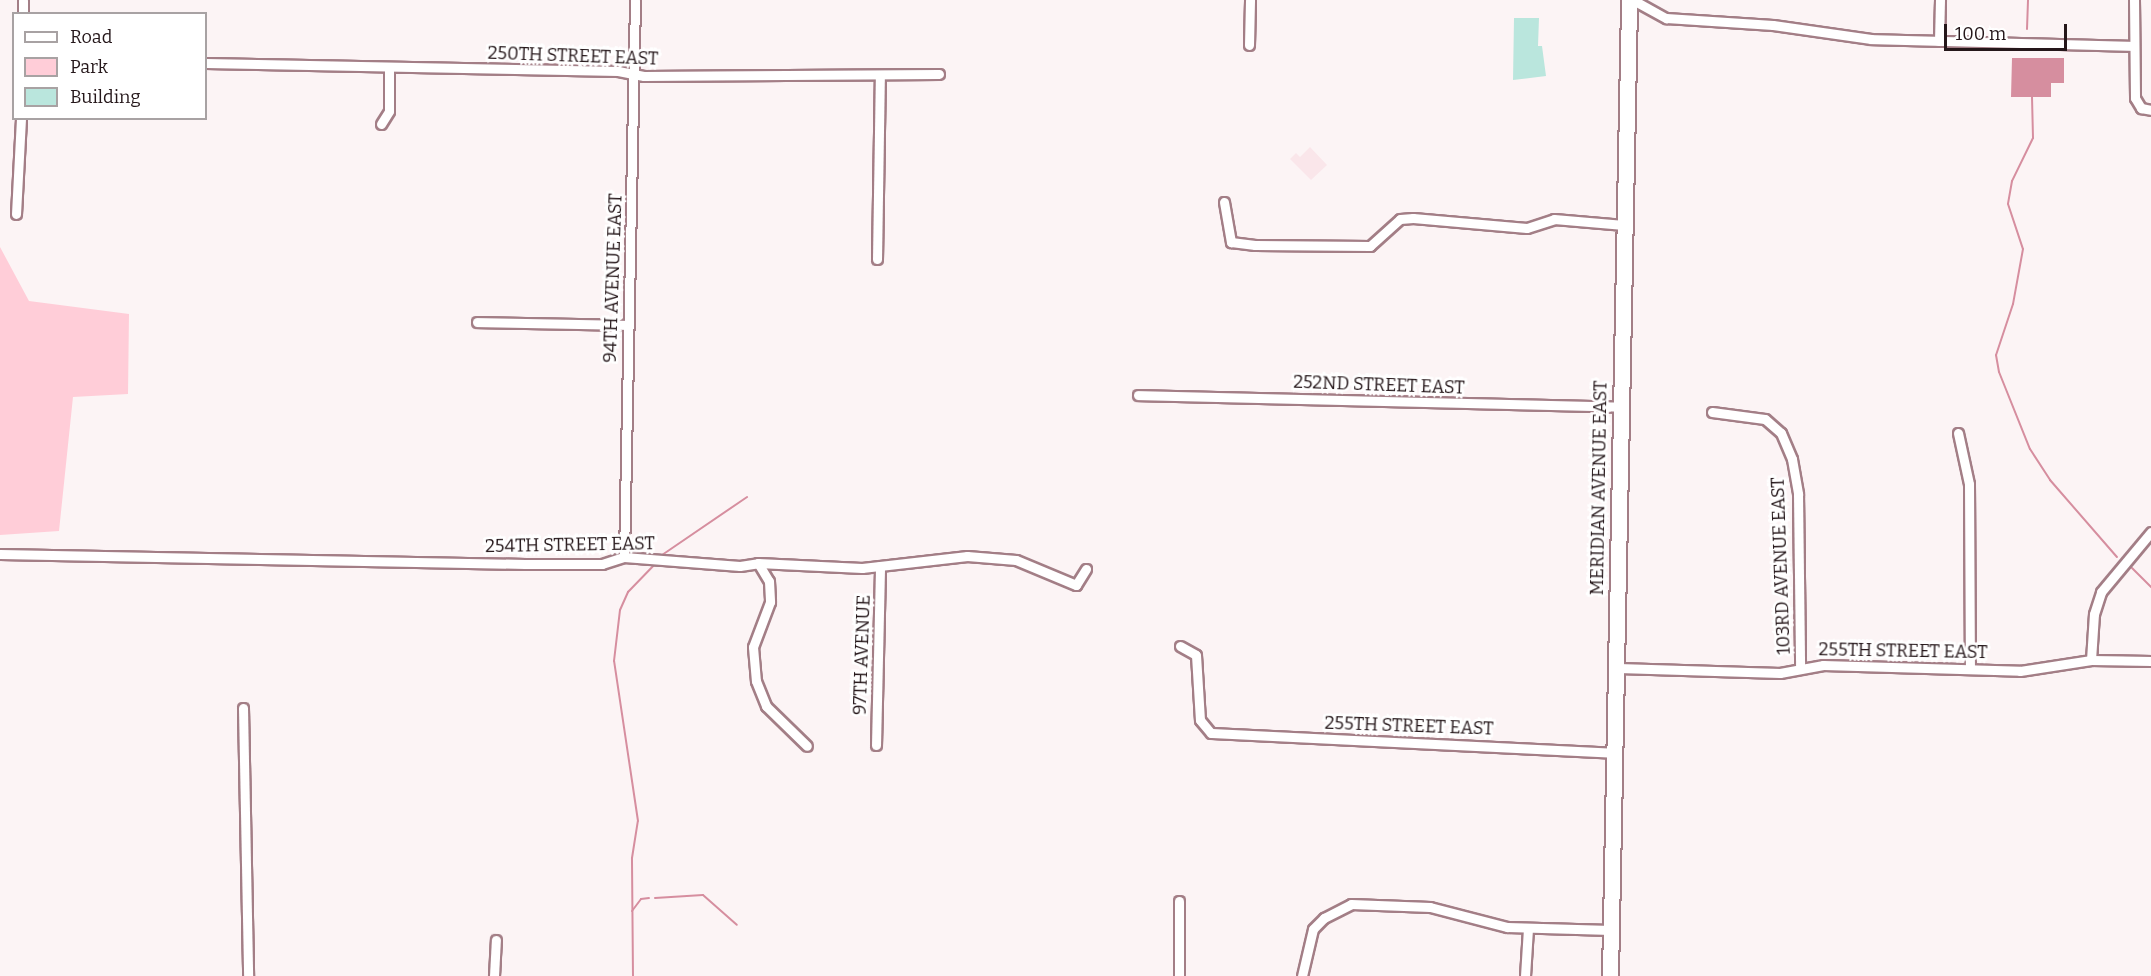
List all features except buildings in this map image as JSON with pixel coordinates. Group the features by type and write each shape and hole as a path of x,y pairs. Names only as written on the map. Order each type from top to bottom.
{"main road":[{"name":"MERIDIAN AVENUE EAST","path":"1610,976 1618,668 1619,408 1631,0"}],"street":[{"name":"94TH AVENUE EAST","path":"624,557 635,0"},
{"path":"1249,45 1250,0"},
{"path":"1631,0 1649,12 1677,19 1773,25 1871,39 2132,46"},
{"path":"1939,41 1940,0"},
{"path":"2134,0 2132,46 2135,98 2146,109"},
{"name":"250TH STREET EAST","path":"207,63 634,73 854,72 880,76 939,74"},
{"path":"381,124 389,111 389,68"},
{"path":"877,259 880,76"},
{"path":"16,214 21,120"},
{"path":"1224,202 1229,240 1255,245 1370,246 1400,219 1413,218 1527,228 1554,219 1624,225"},
{"path":"477,322 627,324"},
{"name":"252ND STREET EAST","path":"1138,395 1619,408"},
{"name":"103RD AVENUE EAST","path":"1712,412 1764,418 1781,433 1792,459 1799,518 1800,668"},
{"path":"1958,432 1969,484 1970,668"},
{"path":"2091,660 2094,614 2101,591 2151,532"},
{"name":"254TH STREET EAST","path":"0,554 525,564 602,564 624,557 740,566 758,562 880,567 958,556 1009,558 1076,585 1086,568"},
{"path":"758,562 769,581 770,602 753,647 756,681 766,706 807,746"},
{"name":"97TH AVENUE","path":"876,745 880,567"},
{"name":"255TH STREET EAST","path":"1180,646 1194,651 1198,660 1204,729 1228,737 1614,753"},
{"name":"255TH STREET EAST","path":"1618,668 1780,673 1823,665 2037,670 2091,660 2151,661"},
{"path":"243,708 249,932 248,976"},
{"path":"1179,901 1179,976"},
{"path":"1302,976 1313,929 1324,918 1351,904 1423,907 1528,928 1611,930"},
{"path":"1525,976 1528,928"},
{"path":"494,976 496,940"}],"shaded area":[{"path":"2012,58 2064,58 2064,83 2051,83 2051,97 2011,97"},
{"path":"1310,147 1327,165 1311,180 1290,159 1296,153 1300,157"}],"green space":[{"path":"0,247 29,301 129,314 128,394 73,397 59,531 0,535"}],"waterway":[{"path":"2027,29 2028,0"},
{"path":"2032,97 2033,138 2012,181 2008,204 2023,249 2013,304 1996,355 1999,372 2030,449 2050,480 2117,557"},
{"path":"662,555 747,497"},
{"path":"633,976 632,858 638,821 614,661 620,610 628,592 655,564"},
{"path":"2132,568 2151,587"},
{"path":"655,898 703,895 737,925"},
{"path":"632,911 641,899 649,898"}]}
